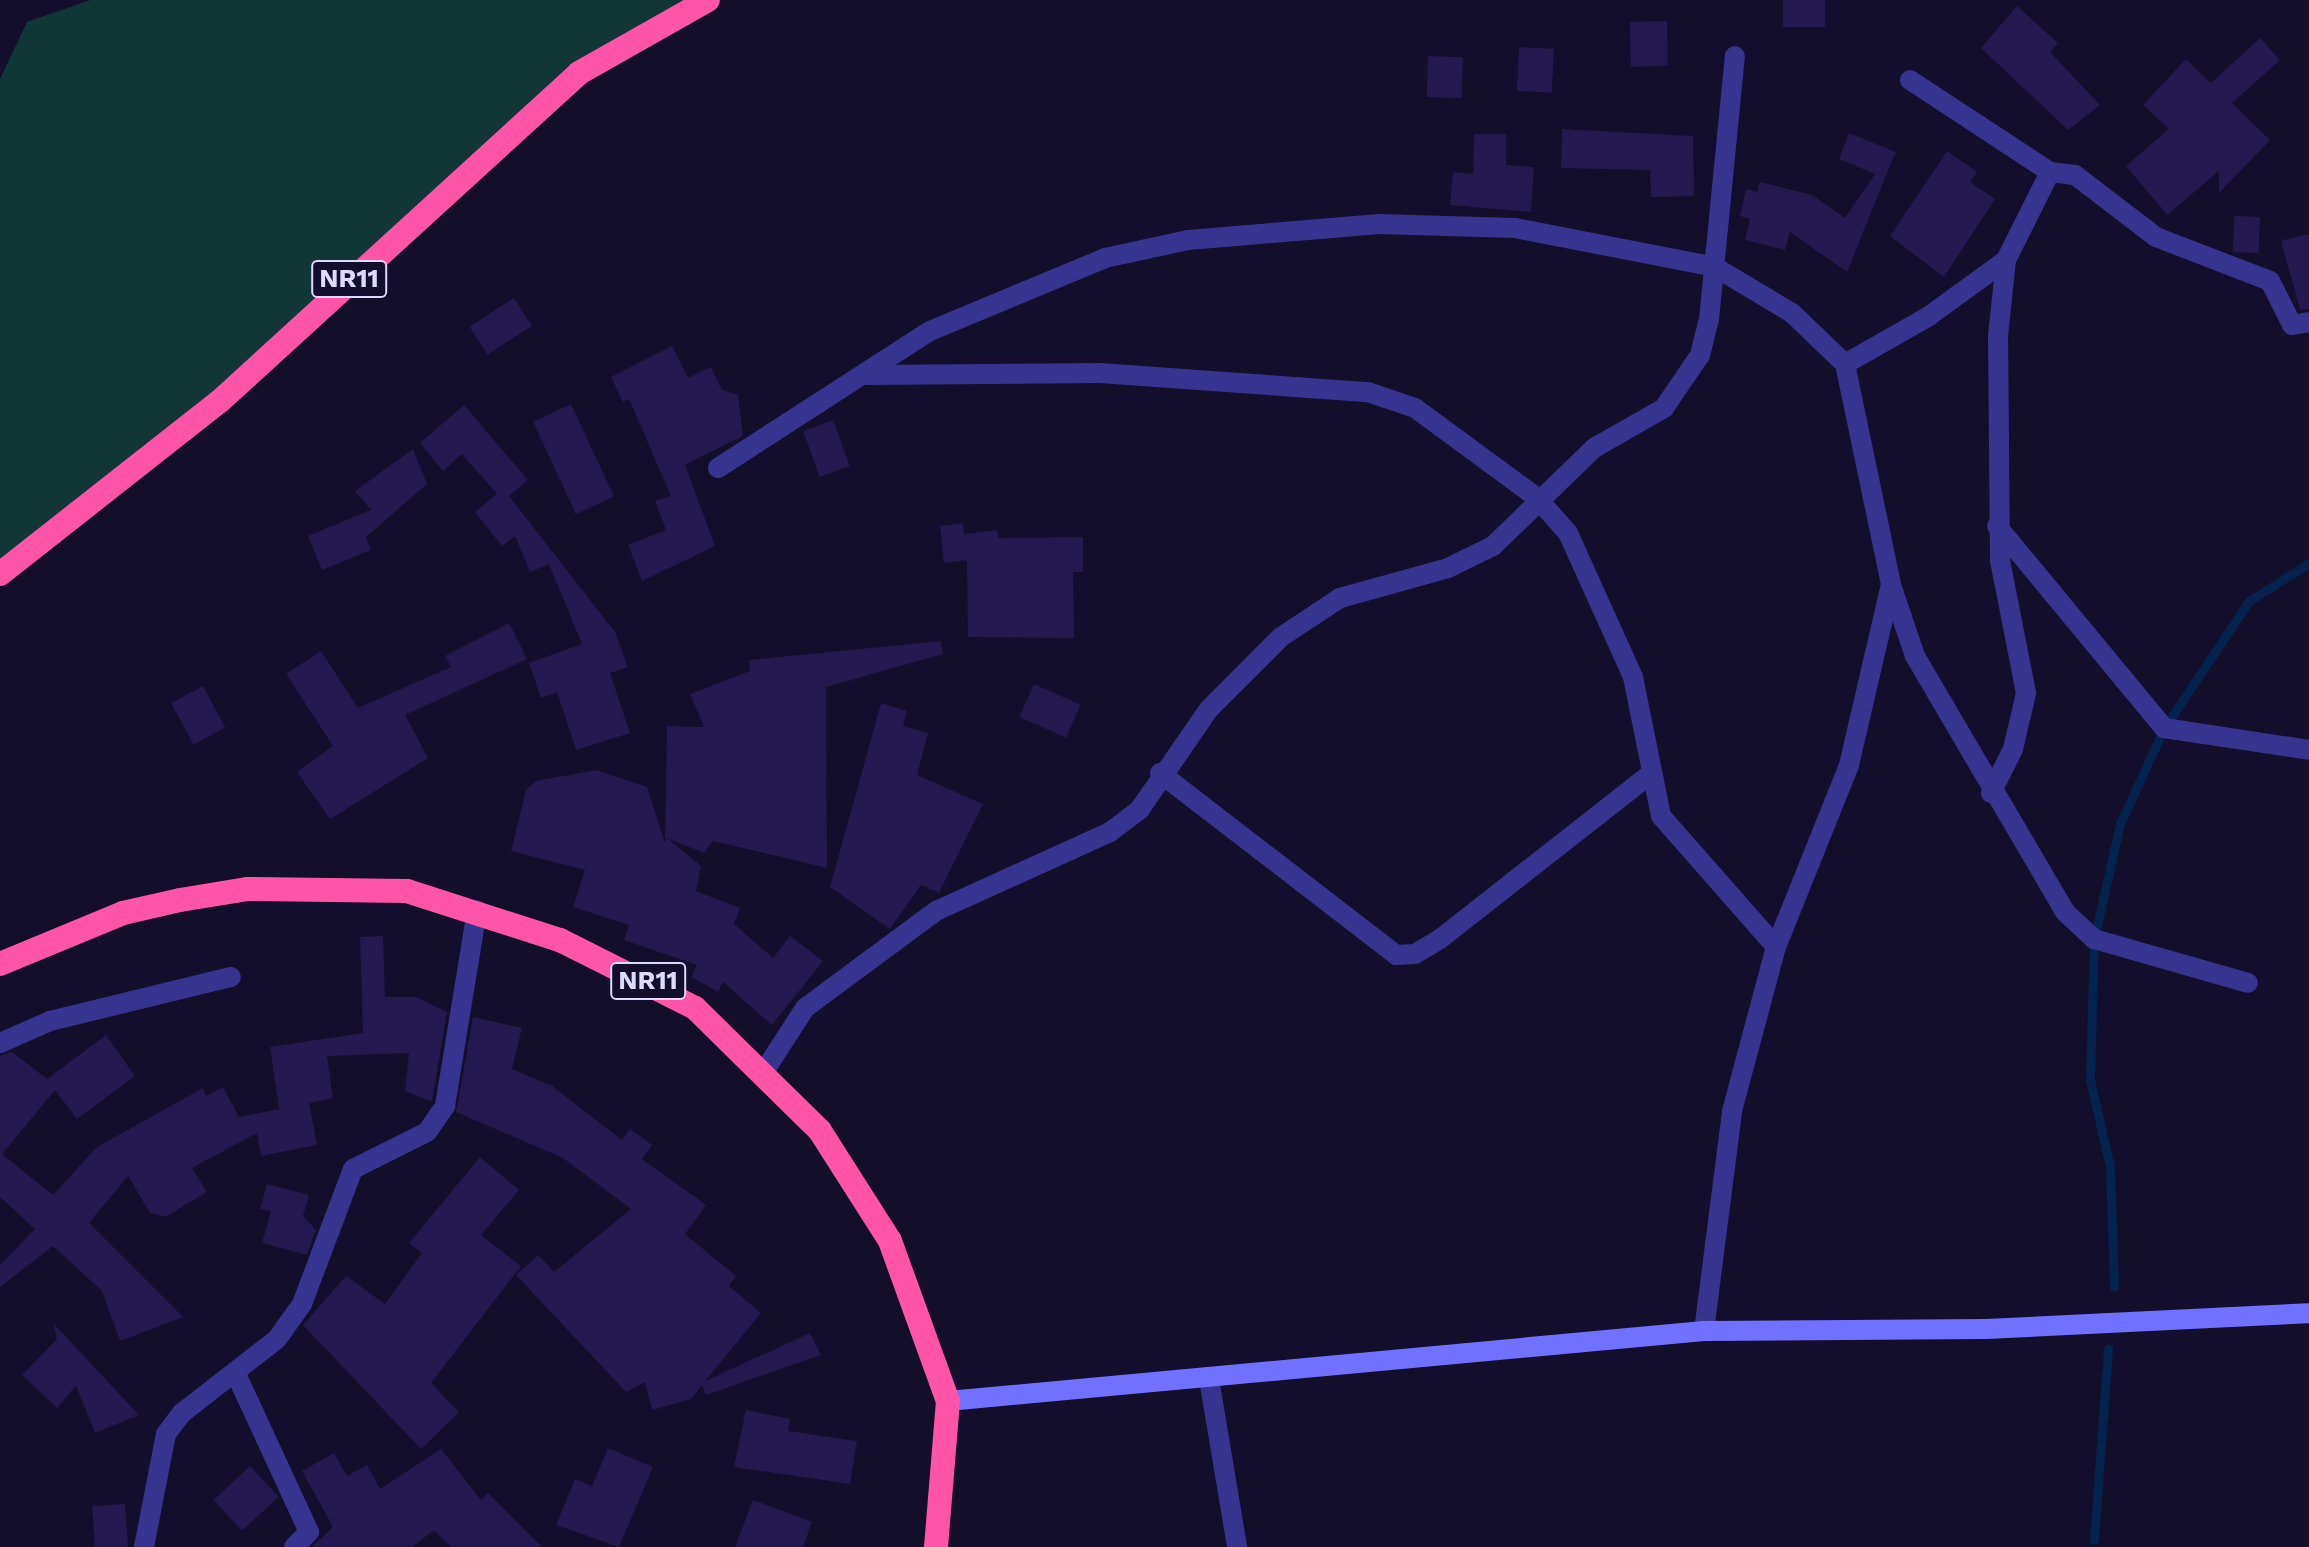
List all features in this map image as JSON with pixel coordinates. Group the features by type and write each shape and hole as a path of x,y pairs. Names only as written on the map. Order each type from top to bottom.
{"highway":[{"name":"NR11","path":"0,574 220,401 579,73 708,0"},
{"name":"NR11","path":"0,964 123,913 248,889 407,891 477,911 628,969 695,1008 763,1073 860,1185 908,1282 948,1401 936,1547"}],"street":[{"path":"763,1073 805,1008 936,911 1110,832 1140,809 1160,773 1209,709 1281,637 1340,598 1448,568 1493,546 1536,497 1594,448 1664,408 1685,384 1700,355 1715,267 1735,56"},
{"path":"1910,80 2050,172 2075,175 2156,237 2270,281 2292,325 2309,322"},
{"path":"1991,793 2013,749 2026,693 1997,526 1998,336 2006,260 2050,172"},
{"path":"718,468 930,331 1016,291 1105,258 1188,240 1379,224 1515,228 1715,267 1792,313 1845,364 1891,585 1943,715 2065,912 2094,939 2248,983"},
{"path":"1845,364 1929,316 2006,260"},
{"path":"865,375 1100,373 1368,392 1415,408 1536,497 1568,533 1603,601 1633,677 1649,775 1661,816 1776,947"},
{"path":"1997,526 2164,728 2309,750"},
{"path":"1704,1331 1732,1111 1776,947 1849,765 1891,585"},
{"path":"1160,773 1396,955 1415,954 1440,939 1649,775"},
{"path":"144,1547 166,1434 182,1413 236,1374 277,1339 302,1304 353,1169 427,1132 445,1106 477,911"},
{"path":"0,1043 50,1021 231,977"},
{"path":"948,1401 1209,1379 1445,1350 1704,1331 1986,1329 2309,1313"},
{"path":"236,1374 309,1532 294,1547"},
{"path":"1209,1379 1237,1547"}],"green space":[{"path":"90,0 708,0 579,73 220,401 0,574 0,79 27,22"}],"building":[{"path":"1783,0 1825,0 1825,27 1783,27"},
{"path":"2017,6 2058,43 2050,52 2100,105 2068,130 1981,48"},
{"path":"1667,21 1668,66 1631,67 1630,22"},
{"path":"2260,38 2280,60 2232,103 2270,140 2219,193 2219,171 2167,215 2126,166 2169,129 2143,105 2186,59 2211,83"},
{"path":"1519,47 1554,49 1552,93 1517,91"},
{"path":"1428,56 1463,57 1462,98 1427,97"},
{"path":"1562,129 1693,136 1694,196 1651,197 1650,170 1561,168"},
{"path":"1849,133 1896,152 1847,272 1790,232 1785,250 1745,240 1750,219 1740,216 1746,189 1757,192 1760,182 1812,195 1845,218 1875,174 1839,159"},
{"path":"1474,134 1506,134 1506,165 1534,167 1531,212 1450,205 1453,172 1473,174"},
{"path":"1947,151 1977,172 1970,182 1995,199 1944,277 1890,236"},
{"path":"2234,216 2260,217 2259,253 2233,252"},
{"path":"2309,234 2309,309 2300,310 2281,241"},
{"path":"514,298 532,326 488,355 470,327"},
{"path":"672,346 688,378 711,367 722,390 738,395 743,436 685,465 715,546 642,581 628,545 666,530 655,501 671,496 629,399 623,402 611,377"},
{"path":"571,404 614,496 576,514 533,422"},
{"path":"464,405 528,480 509,496 615,632 628,667 610,673 630,733 576,750 557,692 541,698 529,663 582,644 549,564 530,572 515,536 502,546 475,512 497,494 462,454 443,471 420,443"},
{"path":"833,420 850,466 820,477 803,431"},
{"path":"413,449 427,484 366,537 371,550 322,570 308,536 371,510 355,491"},
{"path":"963,523 964,534 997,530 998,538 1083,537 1083,572 1073,572 1074,638 968,637 967,560 944,563 940,526"},
{"path":"509,623 527,659 405,715 428,758 330,819 297,772 333,746 286,674 321,651 358,708 451,667 445,656"},
{"path":"941,641 943,654 826,687 827,868 713,841 704,853 667,838 701,866 696,891 740,908 734,924 773,958 790,936 823,961 772,1025 723,982 718,992 691,977 697,965 624,940 629,925 573,907 585,870 511,851 526,790 536,781 596,770 647,787 665,843 667,726 704,727 690,694 750,671 749,660"},
{"path":"1034,684 1081,705 1066,738 1019,717"},
{"path":"203,686 225,727 193,744 171,703"},
{"path":"881,703 907,711 903,726 928,733 917,775 983,804 939,893 921,885 890,929 830,887"},
{"path":"383,936 385,997 417,997 447,1012 432,1102 405,1091 409,1053 327,1056 333,1098 309,1103 317,1145 261,1156 257,1133 192,1168 207,1192 165,1217 150,1213 128,1176 89,1223 183,1317 120,1341 102,1291 53,1246 0,1287 0,1265 35,1229 0,1197 0,1056 12,1052 47,1079 106,1035 135,1076 77,1119 55,1090 2,1154 53,1195 97,1147 203,1088 206,1096 223,1087 239,1117 279,1109 270,1047 363,1033 360,937"},
{"path":"473,1017 522,1028 512,1069 552,1086 622,1140 630,1129 652,1145 642,1159 706,1205 685,1234 736,1276 729,1286 761,1313 705,1381 810,1333 821,1355 706,1395 702,1385 691,1399 652,1410 645,1382 626,1392 516,1275 538,1255 554,1272 631,1209 563,1158 456,1112"},
{"path":"480,1157 519,1190 481,1235 521,1266 431,1383 459,1412 421,1449 303,1325 346,1276 385,1304 422,1253 409,1243"},
{"path":"267,1184 309,1195 303,1216 316,1230 307,1255 262,1243 271,1211 260,1209"},
{"path":"53,1323 139,1415 95,1433 76,1386 57,1408 22,1375 57,1339"},
{"path":"746,1410 790,1419 788,1431 857,1441 850,1484 734,1467"},
{"path":"608,1448 653,1467 619,1547 556,1525 575,1479 592,1486"},
{"path":"441,1449 481,1500 488,1493 542,1547 451,1547 434,1530 412,1547 312,1547 333,1527 302,1471 334,1453 347,1476 367,1465 380,1489"},
{"path":"250,1466 279,1497 242,1531 213,1500"},
{"path":"753,1500 812,1522 803,1547 735,1547"},
{"path":"125,1504 128,1547 95,1547 92,1506"}],"waterway":[{"path":"2114,1287 2110,1167 2090,1080 2094,939 2120,824 2164,728 2249,601 2309,563"},
{"path":"2094,1540 2108,1349"}]}
